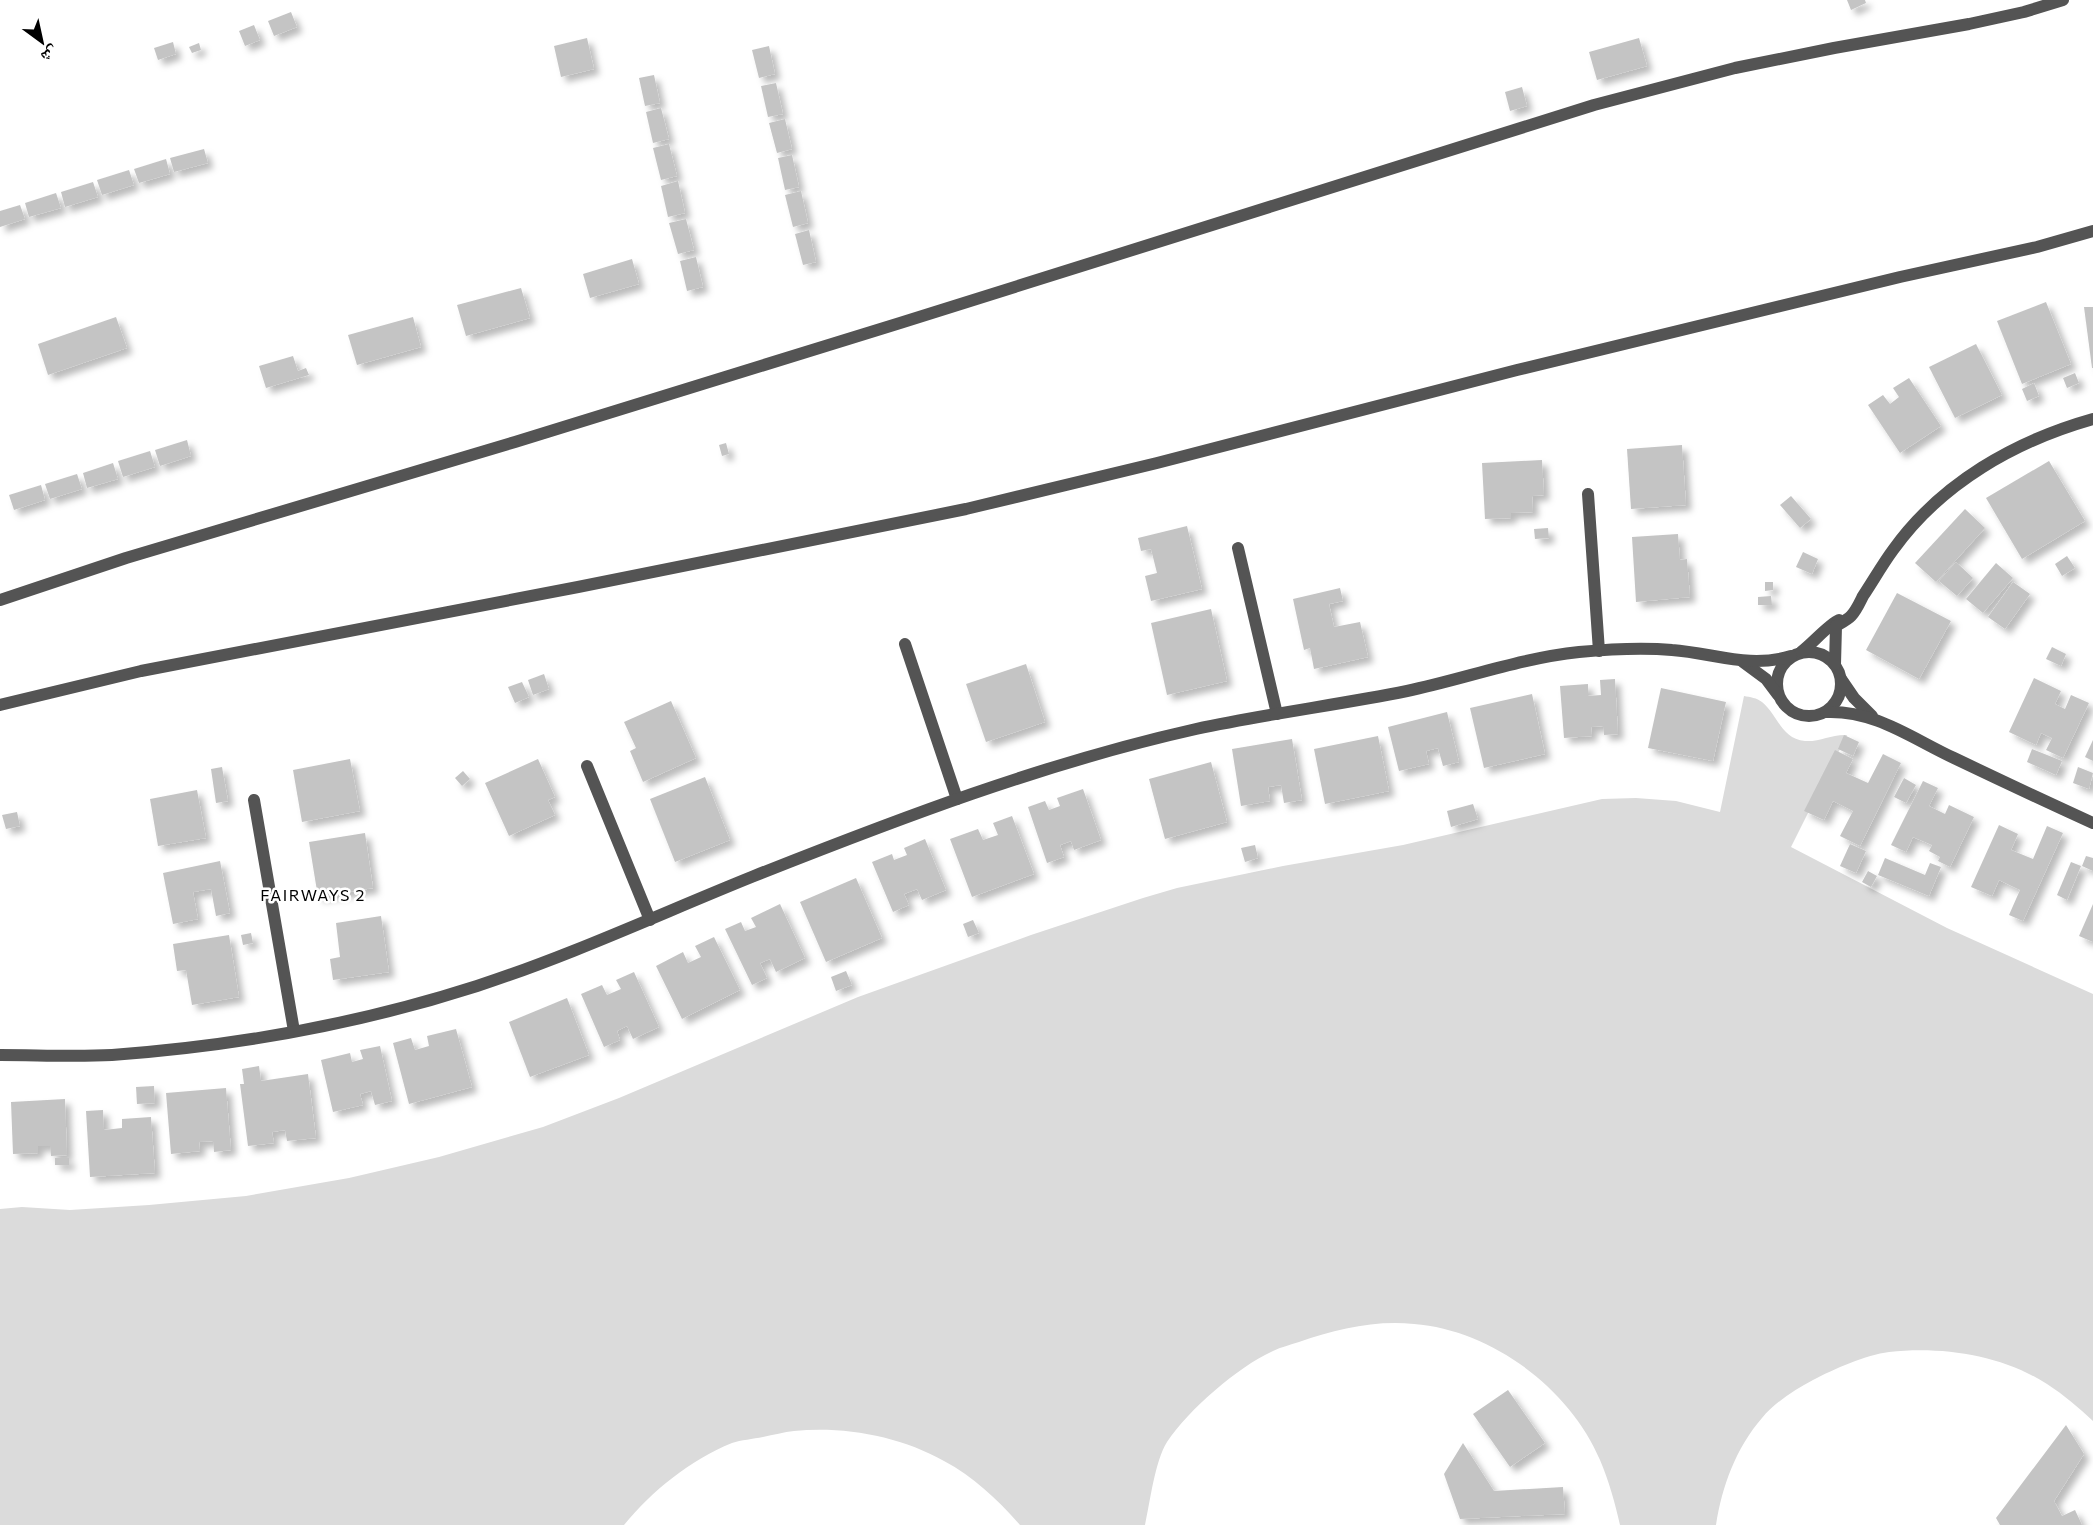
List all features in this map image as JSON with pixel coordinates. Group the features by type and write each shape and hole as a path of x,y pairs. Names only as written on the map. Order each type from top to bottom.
{"street":[{"path":"0,600 126,558 889,327 1594,105 1735,68 1969,24 2024,12 2063,0"},
{"path":"0,705 141,672 966,509 1157,464 1517,370 1900,277 2037,247 2093,231"},
{"path":"1873,717 1854,698 1841,680 1835,664 1836,626 1851,616 1893,549 1917,520 1945,494 1975,471 2008,452 2041,436 2093,419"},
{"path":"1588,494 1599,651"},
{"path":"1238,548 1277,714"},
{"path":"1778,695 1777,677 1785,662 1818,639 1832,623 1851,616"},
{"path":"905,644 957,799"},
{"path":"0,1055 106,1055 253,1040 373,1014 474,987 526,969 751,877 957,799 1035,772 1195,730 1409,690 1540,658 1599,651 1673,650 1708,654 1742,662 1772,661 1796,654 1820,653 1835,664"},
{"path":"1742,662 1766,679 1789,710 1798,714 1817,715 1845,711 1873,717 1939,751 2093,823"},
{"path":"1826,712 1838,698 1841,680"},
{"path":"588,766 650,920"},
{"path":"254,800 294,1031"}],"shaded area":[{"path":"1744,696 1762,702 1785,731 1797,739 1810,741 1847,735 1791,847 1947,928 2093,994 2093,1421 2047,1384 2011,1366 1991,1360 1930,1350 1889,1352 1870,1356 1831,1371 1800,1387 1767,1412 1745,1442 1732,1468 1722,1496 1716,1525 1620,1525 1606,1476 1587,1434 1549,1387 1499,1351 1472,1338 1443,1329 1414,1324 1385,1323 1341,1330 1279,1348 1245,1367 1215,1390 1188,1416 1167,1442 1156,1471 1145,1525 1020,1525 975,1482 955,1467 927,1452 871,1435 813,1430 790,1431 739,1441 716,1450 687,1467 659,1489 624,1525 0,1525 0,1209 22,1207 70,1210 149,1205 246,1196 349,1178 439,1157 543,1127 619,1098 858,997 1031,935 1177,888 1403,845 1602,799 1636,798 1676,801 1720,812"}],"building":[{"path":"1847,0 1865,0 1866,3 1851,10"},
{"path":"291,12 297,27 274,36 268,21"},
{"path":"254,25 260,40 245,46 239,31"},
{"path":"587,38 594,69 561,77 554,46"},
{"path":"1639,38 1647,66 1597,80 1589,52"},
{"path":"173,42 176,54 158,60 154,48"},
{"path":"199,43 201,50 192,53 189,47"},
{"path":"769,46 775,74 759,78 752,50"},
{"path":"654,75 660,103 645,106 639,78"},
{"path":"776,83 783,114 768,117 761,86"},
{"path":"1522,87 1527,106 1510,111 1505,92"},
{"path":"661,108 669,139 653,143 646,112"},
{"path":"785,119 792,149 777,153 769,123"},
{"path":"669,144 677,176 661,180 653,148"},
{"path":"204,149 208,163 174,172 170,158"},
{"path":"792,155 799,187 785,190 778,158"},
{"path":"166,159 170,174 139,183 134,169"},
{"path":"129,170 134,185 102,195 97,180"},
{"path":"678,181 685,213 668,217 661,186"},
{"path":"93,182 98,197 65,207 61,192"},
{"path":"801,191 808,223 793,227 785,195"},
{"path":"56,193 61,208 29,217 25,203"},
{"path":"20,205 25,219 0,227 0,211"},
{"path":"686,219 694,250 678,254 669,223"},
{"path":"809,230 816,262 803,265 795,234"},
{"path":"696,257 703,287 687,291 680,261"},
{"path":"632,259 639,284 590,298 583,274"},
{"path":"521,288 530,318 466,336 457,305"},
{"path":"2046,302 2071,364 2022,384 1997,321"},
{"path":"2084,307 2093,307 2093,368 2092,368"},
{"path":"116,317 127,348 48,375 38,344"},
{"path":"413,317 421,347 357,365 348,335"},
{"path":"1976,344 2002,395 1955,418 1929,367"},
{"path":"293,356 298,371 306,368 309,375 266,388 259,366"},
{"path":"2075,373 2079,383 2067,388 2063,378"},
{"path":"1909,378 1941,426 1900,453 1868,405 1883,395 1890,404 1899,397 1893,388"},
{"path":"2034,383 2039,396 2027,401 2022,389"},
{"path":"187,440 191,456 160,466 155,450"},
{"path":"726,443 729,454 722,456 719,445"},
{"path":"1682,445 1686,505 1631,509 1627,449"},
{"path":"150,451 155,467 123,477 118,461"},
{"path":"1542,460 1544,495 1532,496 1533,512 1511,513 1511,518 1485,519 1482,463"},
{"path":"2049,461 2085,521 2022,559 1986,498"},
{"path":"113,463 118,479 87,488 83,473"},
{"path":"77,474 82,489 50,499 45,484"},
{"path":"41,485 45,500 14,510 9,495"},
{"path":"1791,496 1811,519 1800,528 1780,505"},
{"path":"1965,509 1985,528 1936,582 1915,563"},
{"path":"1187,526 1202,589 1151,601 1145,576 1157,573 1151,549 1141,551 1138,538"},
{"path":"1548,528 1549,538 1535,539 1534,529"},
{"path":"1678,534 1680,560 1687,559 1690,597 1636,602 1632,537"},
{"path":"1803,552 1818,559 1812,574 1796,567"},
{"path":"2067,556 2075,568 2062,576 2055,564"},
{"path":"1956,562 1973,578 1957,596 1939,581"},
{"path":"1996,563 2013,578 1983,613 1966,599"},
{"path":"1765,582 1773,582 1773,590 1765,591"},
{"path":"2013,582 2030,594 2005,629 1988,617"},
{"path":"1340,588 1343,601 1329,604 1334,627 1360,622 1368,657 1314,669 1310,648 1304,650 1293,599"},
{"path":"1897,593 1951,621 1919,679 1866,650"},
{"path":"1771,596 1772,605 1758,605 1758,597"},
{"path":"1211,609 1227,681 1167,695 1151,623"},
{"path":"2052,647 2066,654 2061,666 2046,659"},
{"path":"1026,664 1045,722 986,742 966,684"},
{"path":"544,674 549,689 533,695 528,680"},
{"path":"2034,678 2061,691 2055,704 2065,709 2071,695 2089,703 2063,758 2046,750 2052,738 2041,733 2036,745 2009,732"},
{"path":"1615,679 1618,734 1604,735 1603,726 1591,727 1592,736 1564,738 1560,686 1588,684 1588,696 1601,695 1600,680"},
{"path":"522,682 529,697 515,703 508,687"},
{"path":"1661,688 1726,702 1713,761 1648,748"},
{"path":"1532,694 1545,754 1484,768 1470,708"},
{"path":"671,701 696,758 643,782 630,751 636,748 624,722"},
{"path":"1447,712 1459,762 1443,766 1438,748 1426,751 1429,764 1399,771 1388,727"},
{"path":"1844,735 1859,742 1853,756 1838,749"},
{"path":"1378,736 1389,791 1325,804 1314,749"},
{"path":"1292,739 1302,800 1284,803 1281,785 1268,787 1270,801 1241,806 1232,749"},
{"path":"2093,740 2093,761 2085,757"},
{"path":"2032,749 2062,761 2056,775 2027,762"},
{"path":"1835,750 1853,759 1846,773 1868,783 1883,754 1901,763 1860,846 1840,836 1853,811 1833,801 1824,820 1804,811"},
{"path":"350,759 360,811 302,822 293,770"},
{"path":"538,759 555,797 548,800 555,815 509,836 485,783"},
{"path":"1211,762 1227,822 1165,839 1149,779"},
{"path":"222,767 228,801 216,803 211,769"},
{"path":"2078,767 2093,773 2089,789 2073,783"},
{"path":"463,771 470,779 462,786 455,778"},
{"path":"705,777 730,840 675,862 650,799"},
{"path":"1904,778 1916,785 1906,803 1894,797"},
{"path":"1923,781 1938,788 1929,806 1945,814 1949,805 1974,817 1950,867 1938,861 1940,857 1929,851 1932,845 1913,837 1906,852 1891,845"},
{"path":"1083,789 1101,840 1074,850 1071,841 1060,845 1064,857 1047,863 1028,807 1045,801 1049,810 1060,806 1057,798"},
{"path":"197,790 206,838 158,846 150,799"},
{"path":"1473,804 1478,819 1451,827 1447,811"},
{"path":"17,812 20,826 6,829 2,815"},
{"path":"1012,816 1034,874 972,897 950,839 978,829 983,840 998,835 993,823"},
{"path":"1999,825 2018,834 2011,850 2033,859 2047,826 2063,833 2023,921 2009,915 2020,890 1999,880 1992,896 1971,887"},
{"path":"365,833 373,888 318,897 309,842"},
{"path":"925,839 946,890 922,900 917,889 904,894 909,905 893,912 872,862 892,854 894,860 907,855 904,848"},
{"path":"1850,844 1866,851 1856,873 1840,866"},
{"path":"1255,845 1258,858 1245,862 1241,848"},
{"path":"2086,856 2093,858 2093,871 2082,866"},
{"path":"1885,858 1925,875 1930,863 1941,867 1929,896 1878,875"},
{"path":"220,861 230,913 216,916 211,889 193,892 198,919 173,924 163,873"},
{"path":"2071,862 2081,866 2067,900 2057,895"},
{"path":"1868,871 1877,876 1871,887 1862,882"},
{"path":"856,878 882,938 826,962 800,902"},
{"path":"780,904 805,958 776,972 770,959 760,963 767,978 752,985 725,929 741,922 745,931 756,927 751,918"},
{"path":"2093,904 2093,942 2079,936"},
{"path":"381,916 389,972 333,980 330,959 340,957 336,923"},
{"path":"973,920 979,933 968,937 963,924"},
{"path":"251,933 253,943 243,945 241,935"},
{"path":"229,935 239,997 192,1005 186,970 177,971 173,944"},
{"path":"714,937 740,990 682,1019 656,966 683,952 688,963 701,957 695,946"},
{"path":"846,971 852,985 836,991 831,977"},
{"path":"634,972 659,1027 633,1039 627,1026 617,1031 620,1040 604,1047 581,994 602,985 607,995 621,989 616,980"},
{"path":"567,998 589,1055 530,1077 509,1022"},
{"path":"456,1029 472,1087 409,1104 393,1043 411,1038 415,1050 429,1046 427,1036"},
{"path":"380,1046 392,1101 375,1105 371,1091 360,1094 363,1105 333,1112 321,1060 350,1053 352,1062 363,1059 360,1050"},
{"path":"259,1066 261,1081 308,1074 316,1138 287,1141 285,1130 272,1132 274,1143 248,1146 240,1084 244,1084 242,1069"},
{"path":"154,1086 155,1103 137,1104 136,1087"},
{"path":"226,1088 231,1150 214,1152 213,1141 199,1142 200,1151 171,1154 166,1093"},
{"path":"65,1099 67,1155 51,1156 50,1146 38,1146 38,1153 13,1154 11,1102"},
{"path":"103,1110 104,1130 122,1128 122,1119 151,1117 155,1173 90,1177 86,1111"},
{"path":"55,1158 69,1158 69,1165 55,1165"},
{"path":"1508,1390 1545,1443 1510,1467 1473,1414"},
{"path":"2066,1425 2084,1454 2054,1501 2062,1516 2075,1510 2082,1525 2000,1525 1996,1518"},
{"path":"1463,1443 1494,1491 1563,1487 1565,1514 1460,1519 1444,1474"}],"district":[{"name":"FAIRWAYS 2","path":"313,894"}]}
